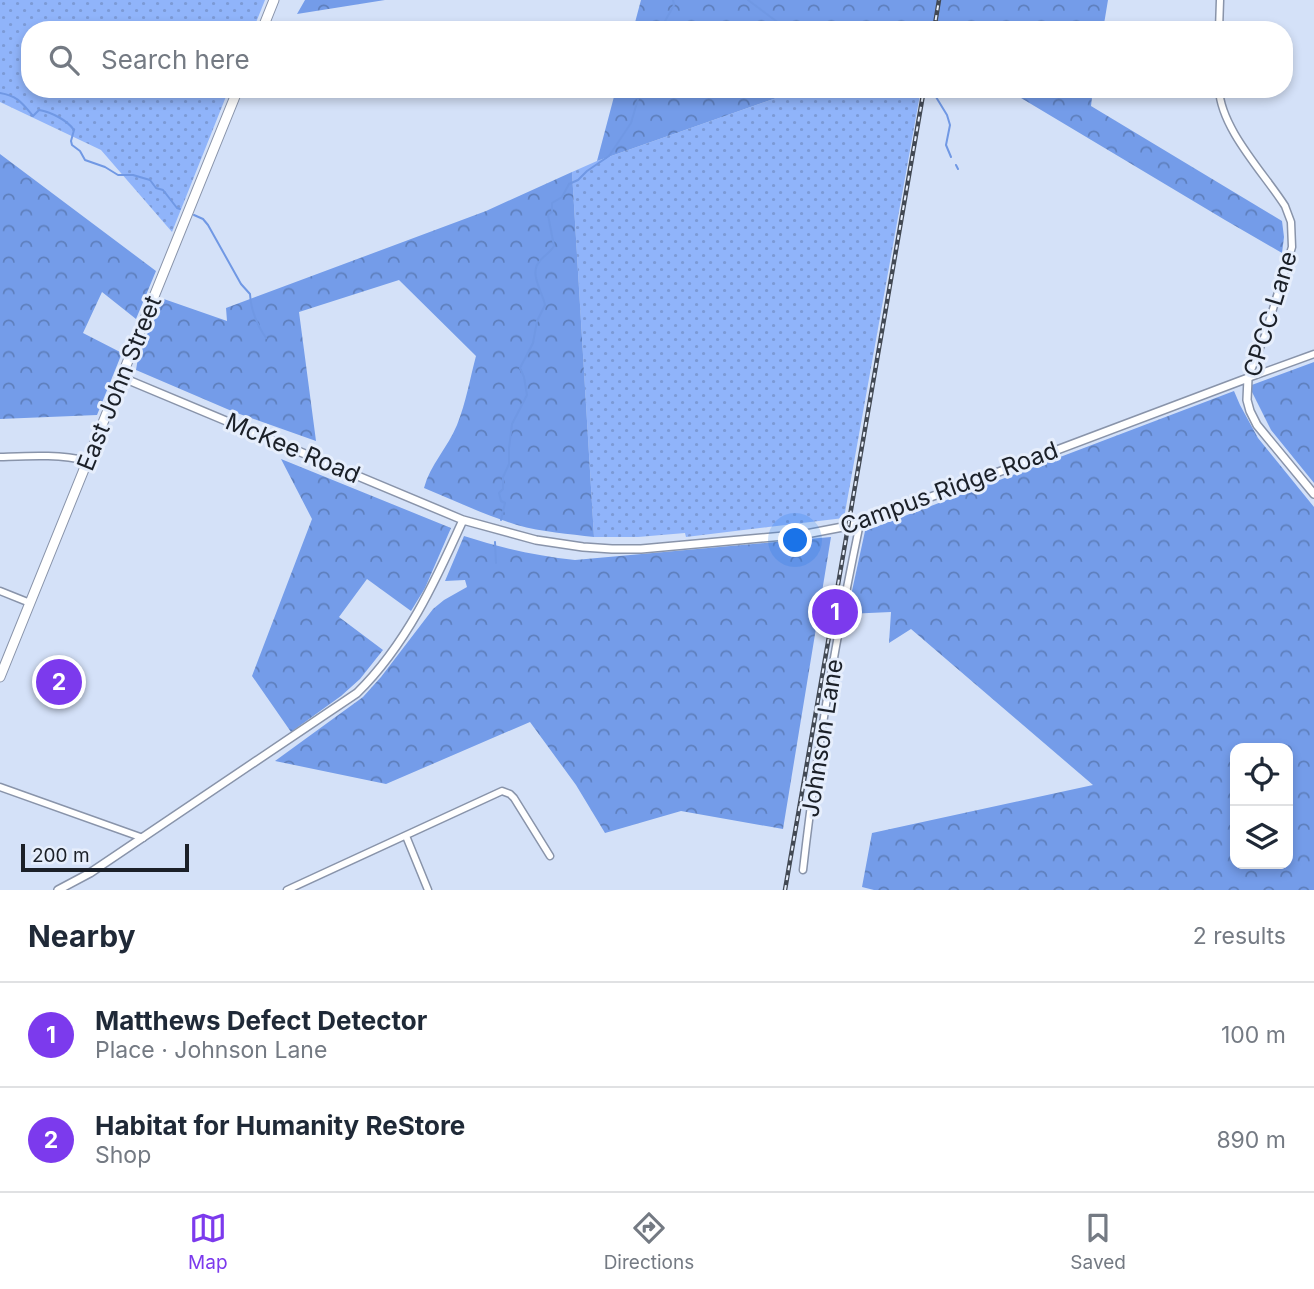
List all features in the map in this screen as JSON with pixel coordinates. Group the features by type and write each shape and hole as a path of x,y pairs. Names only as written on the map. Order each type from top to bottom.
{"main road":[{"path":"266,21 274,0"},
{"name":"East John Street","path":"0,677 234,98"}],"street":[{"path":"1219,21 1220,0"},
{"name":"CPCC Lane","path":"1220,98 1228,121 1289,213 1292,229 1292,247 1265,335 1248,378 1247,400 1251,416 1257,425 1314,494"},
{"name":"Campus Ridge Road","path":"464,520 536,540 612,550 641,550 834,529 860,523 956,488 1314,354"},
{"name":"McKee Road","path":"121,377 464,520"},
{"path":"0,457 73,457 87,461"},
{"path":"58,890 90,873 357,693 384,663 422,607 464,520"},
{"name":"Johnson Lane","path":"803,870 823,723 860,523"},
{"path":"0,591 30,603"},
{"path":"0,787 143,838"},
{"path":"288,890 502,791 514,798 550,856"},
{"path":"406,836 428,890"}],"shaded area":[{"path":"0,0 265,0 257,21 21,21 21,98 225,98 172,232 101,150 0,102"},
{"path":"776,98 919,98 844,518 686,537 685,533 594,537 572,172"}],"green space":[{"path":"305,0 385,0 297,14"},
{"path":"641,0 1108,0 1104,21 635,21"},
{"path":"614,98 776,98 597,161"},
{"path":"1021,98 1092,98 1091,106 1282,221 1282,253"},
{"path":"0,154 156,271 136,319 102,292 83,333 122,353 97,415 0,419"},
{"path":"572,172 594,537 517,525 424,488 430,472 457,425 476,356 399,280 299,312 316,441 234,412 136,370 161,298 227,321 226,308 486,211"},
{"path":"1314,362 1314,483 1271,430 1249,386"},
{"path":"1234,391 1258,438 1314,507 1314,890 874,890 862,887 872,833 1093,785 911,629 889,643 891,612 847,614 865,531"},
{"path":"281,459 451,528 425,588 411,611 367,579 339,617 383,650 360,679 341,696 291,732 252,676 312,519"},
{"path":"464,536 519,551 575,560 831,537 783,829 681,811 605,833 576,785 530,722 386,784 275,761 363,697 433,609 467,587 465,580 445,581"}],"waterway":[{"path":"665,21 674,5 673,0"},
{"path":"748,0 776,21"},
{"path":"0,93 15,98 33,116 39,110 63,120 74,130 72,145 80,151 85,160 118,175 133,175 150,180 180,209"},
{"path":"501,520 505,503 501,501 499,493 503,489 503,477 509,464 512,424 527,395 520,368 533,343 537,321 545,305 535,272 539,262 554,246 548,215 552,212 552,203 562,197 569,184 609,156 631,123 638,98"},
{"path":"937,98 950,125 946,145 951,157"},
{"path":"956,165 958,169"},
{"path":"194,215 208,225 241,284 250,294 255,317 266,338"},
{"path":"495,542 496,563"}],"railway":[{"path":"936,21 939,0"},
{"path":"785,890 922,98"}],"place":[{"name":"Matthews Defect Detector","path":"835,612"},
{"name":"Habitat for Humanity ReStore","path":"59,682"}]}
